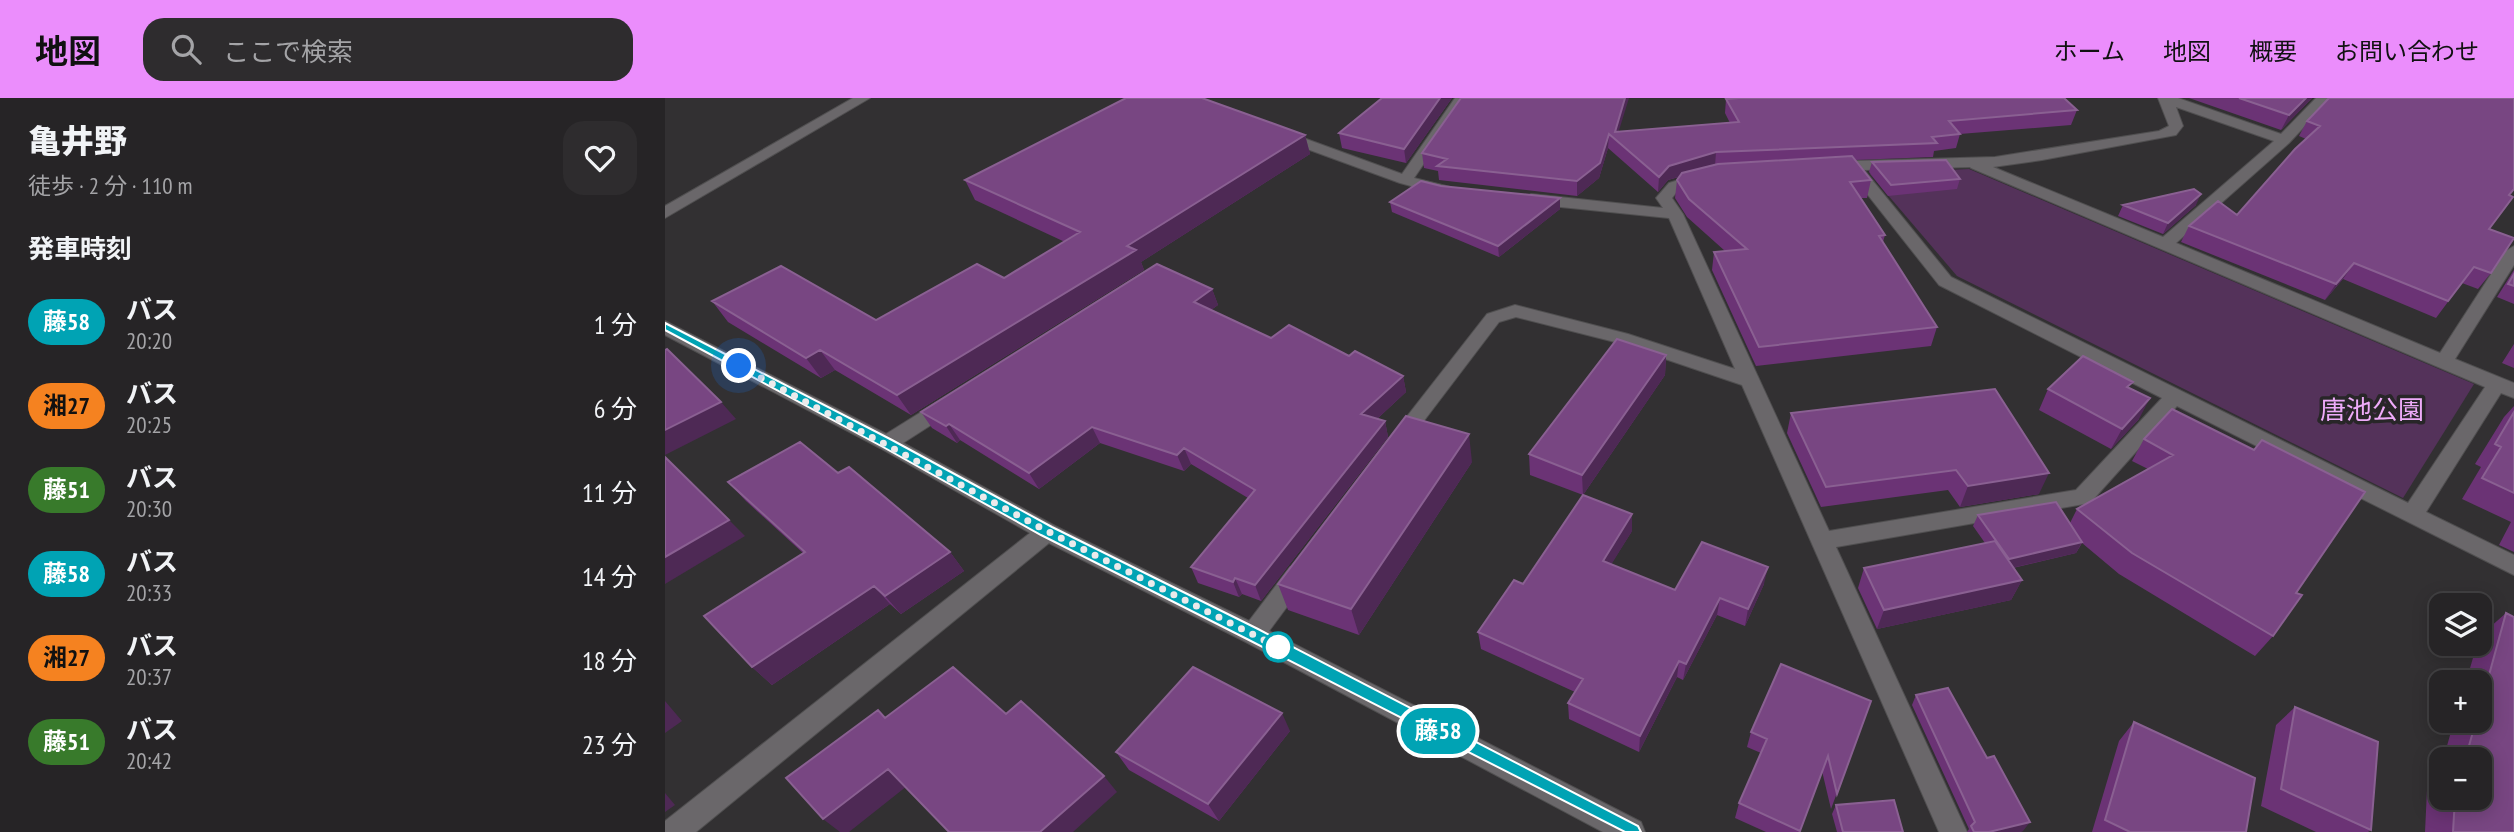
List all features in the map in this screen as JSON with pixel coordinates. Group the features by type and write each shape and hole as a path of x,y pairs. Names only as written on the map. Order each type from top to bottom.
{"street":[{"path":"665,213 863,98"},
{"path":"1405,180 1462,98"},
{"path":"2165,98 2284,139"},
{"path":"2165,98 2176,126 2171,132 2042,156 1971,163 1846,166 1945,281 2514,566"},
{"path":"2165,244 2284,139 2324,98"},
{"path":"1266,130 1405,180 1456,191"},
{"path":"1971,163 2505,387 2412,515"},
{"path":"1715,174 1674,186 1664,198 1675,214 1953,832"},
{"path":"1511,197 1675,214"},
{"path":"2444,362 2514,251"},
{"path":"1387,455 1493,318 1515,311 1621,338 1751,381"},
{"path":"665,327 887,443 1047,531 1253,634 1631,832"},
{"path":"887,443 967,393"},
{"path":"1822,541 2082,497 2175,396"},
{"path":"674,832 1047,531"},
{"path":"1253,634 1312,556"}],"green space":[{"name":"唐池公園","path":"1969,169 2474,384 2403,498 1957,276 1870,174"}],"building":[{"path":"1126,98 1202,98 1305,135 1127,246 1136,250 897,395 820,350 806,358 712,301 781,266 876,320 977,264 1004,278 1080,232 965,180"},
{"path":"1382,98 1440,98 1404,149 1339,133"},
{"path":"1461,98 1625,98 1615,132 1739,122 1726,99 1739,98 2064,98 2077,110 1949,121 1960,134 1932,137 1937,143 1716,152 1669,166 1659,177 1609,134 1600,163 1577,181 1437,166 1447,159 1422,153"},
{"path":"2239,98 2306,98 2289,115"},
{"path":"2329,98 2514,98 2514,189 2509,195 2513,197 2489,229 2514,238 2491,273 2474,267 2448,301 2354,263 2336,284 2189,226 2218,201 2237,215 2295,149 2320,126 2307,121"},
{"path":"1852,156 1871,180 1850,182 1885,235 1879,236 1937,327 1759,347 1714,252 1747,249 1689,199 1677,180 1682,173 1718,164"},
{"path":"1946,160 1960,179 1891,185 1872,162"},
{"path":"1421,181 1441,186 1560,198 1498,246 1390,202"},
{"path":"2194,189 2201,194 2168,223 2123,205"},
{"path":"1157,264 1212,289 1194,302 1271,338 1289,325 1349,356 1355,351 1403,376 1361,414 1385,421 1255,585 1235,578 1233,582 1191,567 1255,490 1184,448 1177,455 1092,427 1029,473 949,424 946,426 921,412"},
{"path":"2514,274 2514,286 2508,284"},
{"path":"1617,339 1666,355 1582,475 1529,454"},
{"path":"665,350 721,402 665,430"},
{"path":"2083,356 2133,382 2127,387 2150,398 2122,429 2048,389"},
{"path":"1995,389 2049,473 1968,486 1956,470 1826,487 1791,413"},
{"path":"2172,409 2254,450 2262,440 2365,492 2296,593 2302,595 2273,636 2132,553 2077,509 2173,455 2144,439"},
{"path":"2514,412 2514,493 2482,478 2501,447 2495,444"},
{"path":"1406,416 1469,434 1351,609 1278,584"},
{"path":"800,442 838,473 849,467 950,552 885,596 874,586 752,667 704,616 805,552 728,482"},
{"path":"665,457 729,520 665,557"},
{"path":"1583,495 1632,514 1603,561 1675,590 1702,542 1768,567 1748,609 1720,598 1686,664 1679,661 1640,736 1568,703 1583,679 1478,632 1514,580 1523,584"},
{"path":"2056,502 2082,542 2009,559 1978,515"},
{"path":"1995,541 2022,580 1884,610 1864,568"},
{"path":"2506,613 2514,617 2514,832 2453,832 2454,810 2492,810 2492,747 2469,747 2473,733 2492,733 2490,670"},
{"path":"1781,664 1871,701 1837,794 1828,756 1800,831 1739,803 1767,739 1751,732"},
{"path":"953,667 1006,714 1021,701 1104,776 1040,832 949,832 888,769 823,819 786,778 878,710 885,718"},
{"path":"1193,667 1282,713 1208,804 1116,752"},
{"path":"1948,688 1987,758 1994,756 2030,822 1989,832 1974,832 1971,826 1975,822 1916,695"},
{"path":"2295,707 2378,742 2371,830 2281,789"},
{"path":"2134,722 2255,778 2246,832 2130,832 2105,820"},
{"path":"1894,800 1903,832 1843,832 1836,805"}],"bus line":[{"name":"藤58","path":"665,327 887,443 1047,531 1253,634 1631,832"}],"route":[{"path":"739,366 1047,531 1278,647"}]}
